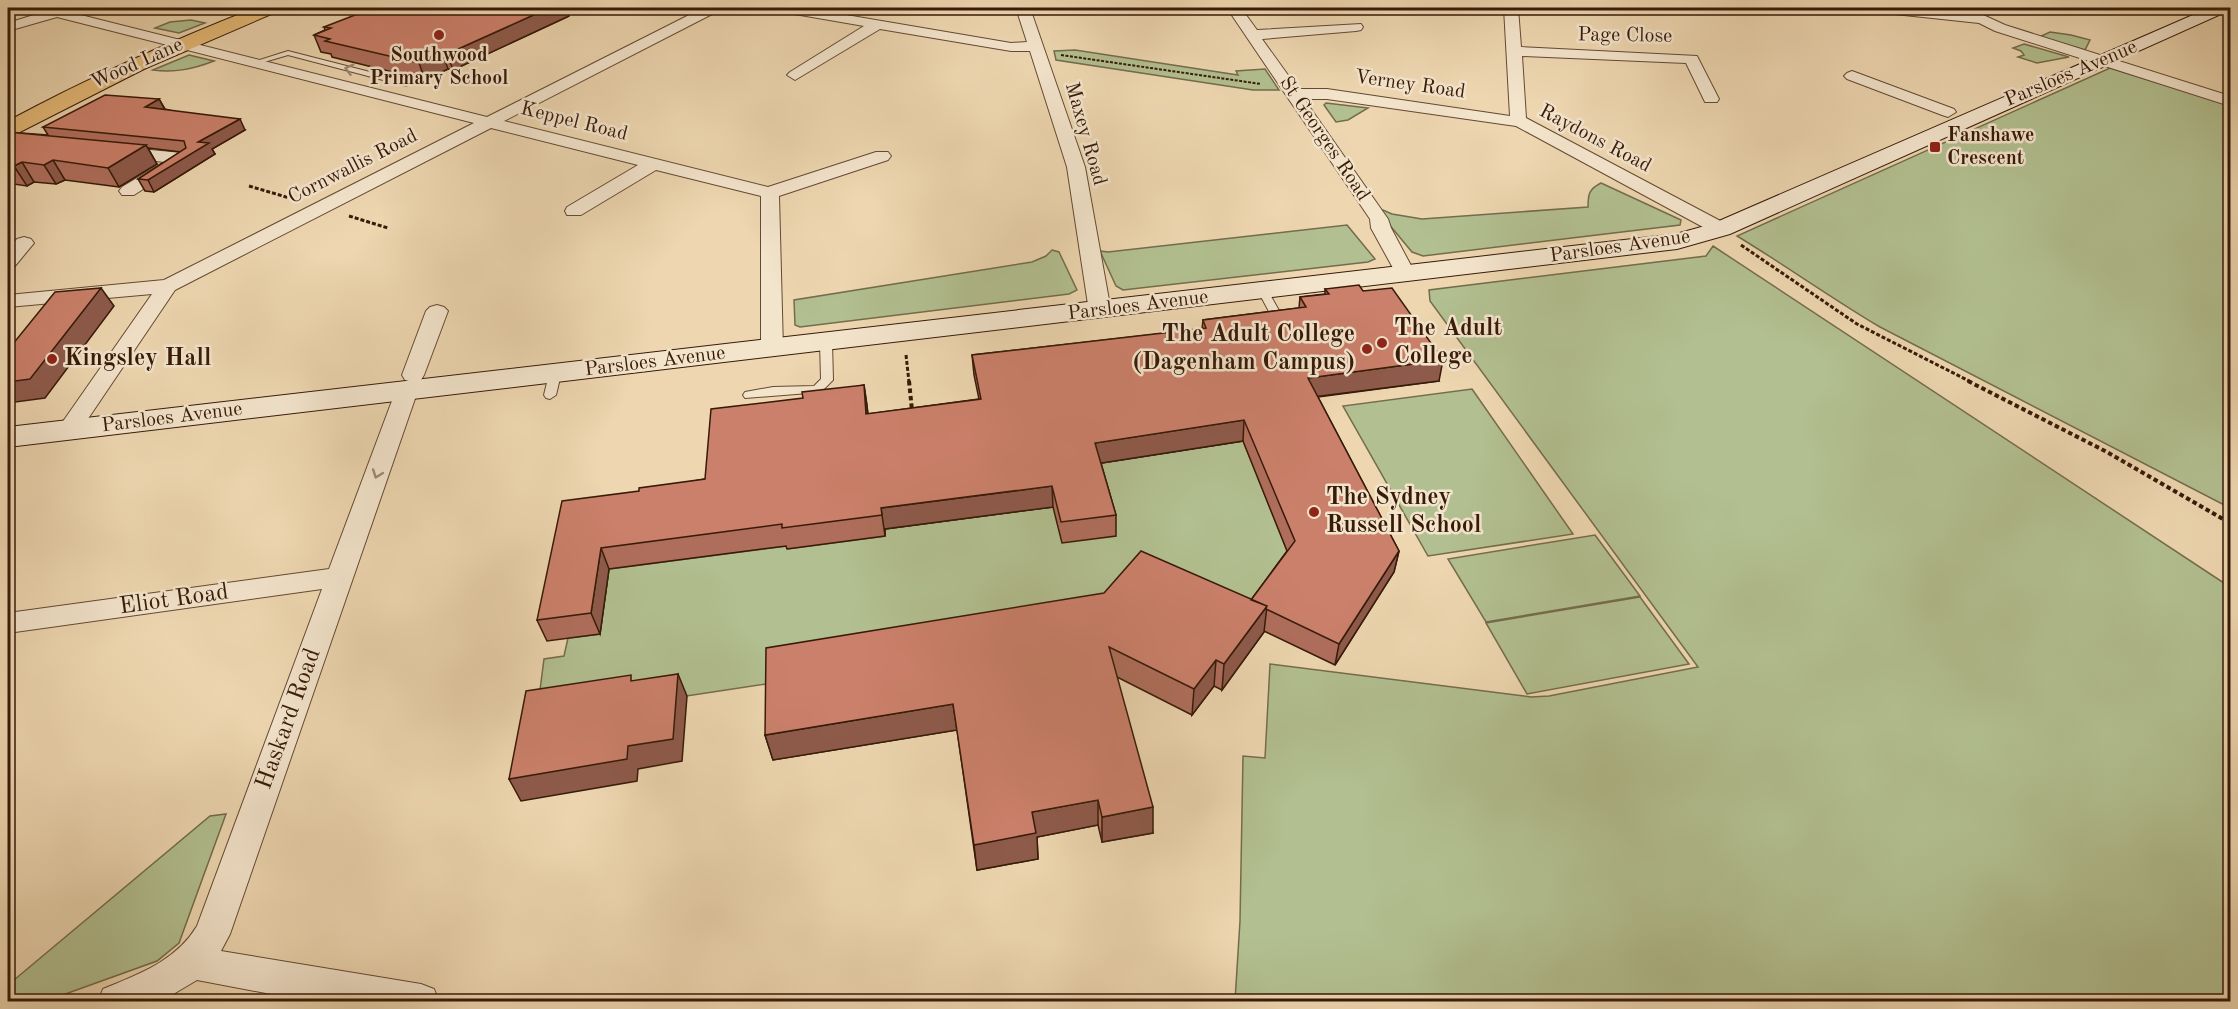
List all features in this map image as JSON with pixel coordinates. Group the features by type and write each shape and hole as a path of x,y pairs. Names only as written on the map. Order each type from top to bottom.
{"main road":[{"name":"Wood Lane","path":"11,138 72,94 181,44 270,8"}],"street":[{"name":"Keppel Road","path":"36,8 769,193"},
{"path":"8,27 72,8"},
{"name":"Cornwallis Road","path":"69,430 168,286 713,8"},
{"path":"783,8 1011,47 1036,46"},
{"name":"Maxey Road","path":"1023,8 1076,167 1100,310"},
{"name":"St Georges Road","path":"1234,8 1379,219 1381,228 1406,275"},
{"name":"Raydons Road","path":"1511,8 1520,122 1729,235"},
{"path":"1876,8 1982,20"},
{"path":"1958,8 1982,20 2230,101"},
{"name":"Parsloes Avenue","path":"8,437 410,382 552,385 772,349 1729,235 2218,8"},
{"path":"795,75 876,25"},
{"path":"1254,35 1356,27"},
{"name":"Page Close","path":"1514,51 1617,58 1635,56 1692,59 1711,99"},
{"path":"1852,76 1948,112"},
{"name":"Verney Road","path":"1293,94 1327,94 1520,122"},
{"path":"100,151 182,158 128,191"},
{"path":"772,349 771,199 769,193 882,156"},
{"path":"574,210 653,164"},
{"path":"8,261 24,243"},
{"path":"8,301 168,286"},
{"name":"Haskard Road","path":"116,1002 169,980 193,962 212,934 437,311"},
{"name":"Eliot Road","path":"8,623 340,576"},
{"path":"193,962 421,1002"}],"lane":[{"path":"254,63 288,53 406,84 379,95"},
{"path":"1263,291 1280,323 1268,325"},
{"path":"748,395 773,391 817,389 827,380 826,343"}],"path":[{"path":"1036,46 1047,46 1050,53 1281,87 1287,95 1293,94"},
{"path":"1729,235 1857,324 2105,451 2230,523"},
{"path":"904,349 912,418"}],"green space":[{"path":"191,20 205,23 179,33 155,28 170,22"},
{"path":"2050,32 2090,40 2085,50 2039,37"},
{"path":"2024,44 2069,57 2037,63 2018,57 2024,55 2013,48"},
{"path":"1075,50 1238,75 1236,71 1265,69 1279,90 1253,90 1056,60 1054,51"},
{"path":"189,55 214,61 184,70 153,70"},
{"path":"2110,68 2230,105 2230,508 1880,327 1737,236"},
{"path":"1326,103 1368,108 1348,120 1336,122 1324,105"},
{"path":"1601,183 1681,220 1680,225 1423,256 1412,252 1378,211 1383,210 1392,214 1422,219 1588,207 1590,192"},
{"path":"1347,225 1375,259 1368,262 1123,290 1116,286 1100,251 1108,252"},
{"path":"1713,246 2230,587 2230,1001 1235,1001 1240,921 1243,756 1265,758 1270,664 1531,697 1549,696 1698,667 1430,301 1429,290 1706,256"},
{"path":"1052,250 1059,252 1077,290 1069,294 800,327 795,325 794,300 1032,262 1046,256"},
{"path":"1472,389 1573,534 1428,556 1343,406"},
{"path":"1243,441 1292,562 1248,623 1097,627 773,683 640,703 537,713 544,659 564,656 568,638 600,634 609,569 885,536 885,529 1053,507 1095,464"},
{"path":"1595,535 1640,596 1486,622 1448,559"},
{"path":"1640,597 1689,664 1527,694 1486,623"},
{"path":"226,814 179,943 157,961 46,1001 8,1001 8,985 210,816"}],"building":[{"path":"373,8 471,8 491,12 500,8 549,8 447,54 442,52 419,63 325,41 330,39 314,35 331,28 324,27"},
{"path":"105,95 159,99 145,107 240,119 198,142 209,143 148,180 138,179 186,148 184,141 43,127"},
{"path":"8,132 146,145 108,168 53,160 44,165 22,162 8,166"},
{"path":"1359,285 1363,291 1392,288 1443,360 1308,378 1399,551 1339,644 1251,600 1295,541 1244,420 1095,443 1116,515 1061,522 1052,486 881,508 882,515 782,528 782,524 601,548 591,613 537,620 562,501 639,491 639,488 705,479 711,409 803,398 802,392 864,385 866,414 981,399 972,355 1206,328 1203,320 1306,307 1300,297 1329,294 1325,289"},
{"path":"101,288 30,379 8,382 8,350 55,292"},
{"path":"1141,551 1267,606 1224,664 1216,660 1194,689 1109,647 1153,807 1102,817 1098,800 1032,812 1036,833 974,845 953,704 765,735 766,648 1104,593"},
{"path":"678,674 673,739 628,746 627,759 509,779 526,691 631,675 631,681"}],"place":[{"name":"Southwood Primary School","path":"439,35"},
{"name":"Fanshawe Crescent","path":"1935,147"},
{"name":"The Adult College","path":"1382,343"},
{"name":"The Adult College (Dagenham Campus)","path":"1367,349"},
{"name":"Kingsley Hall","path":"52,359"},
{"name":"The Sydney Russell School","path":"1314,512"}]}
